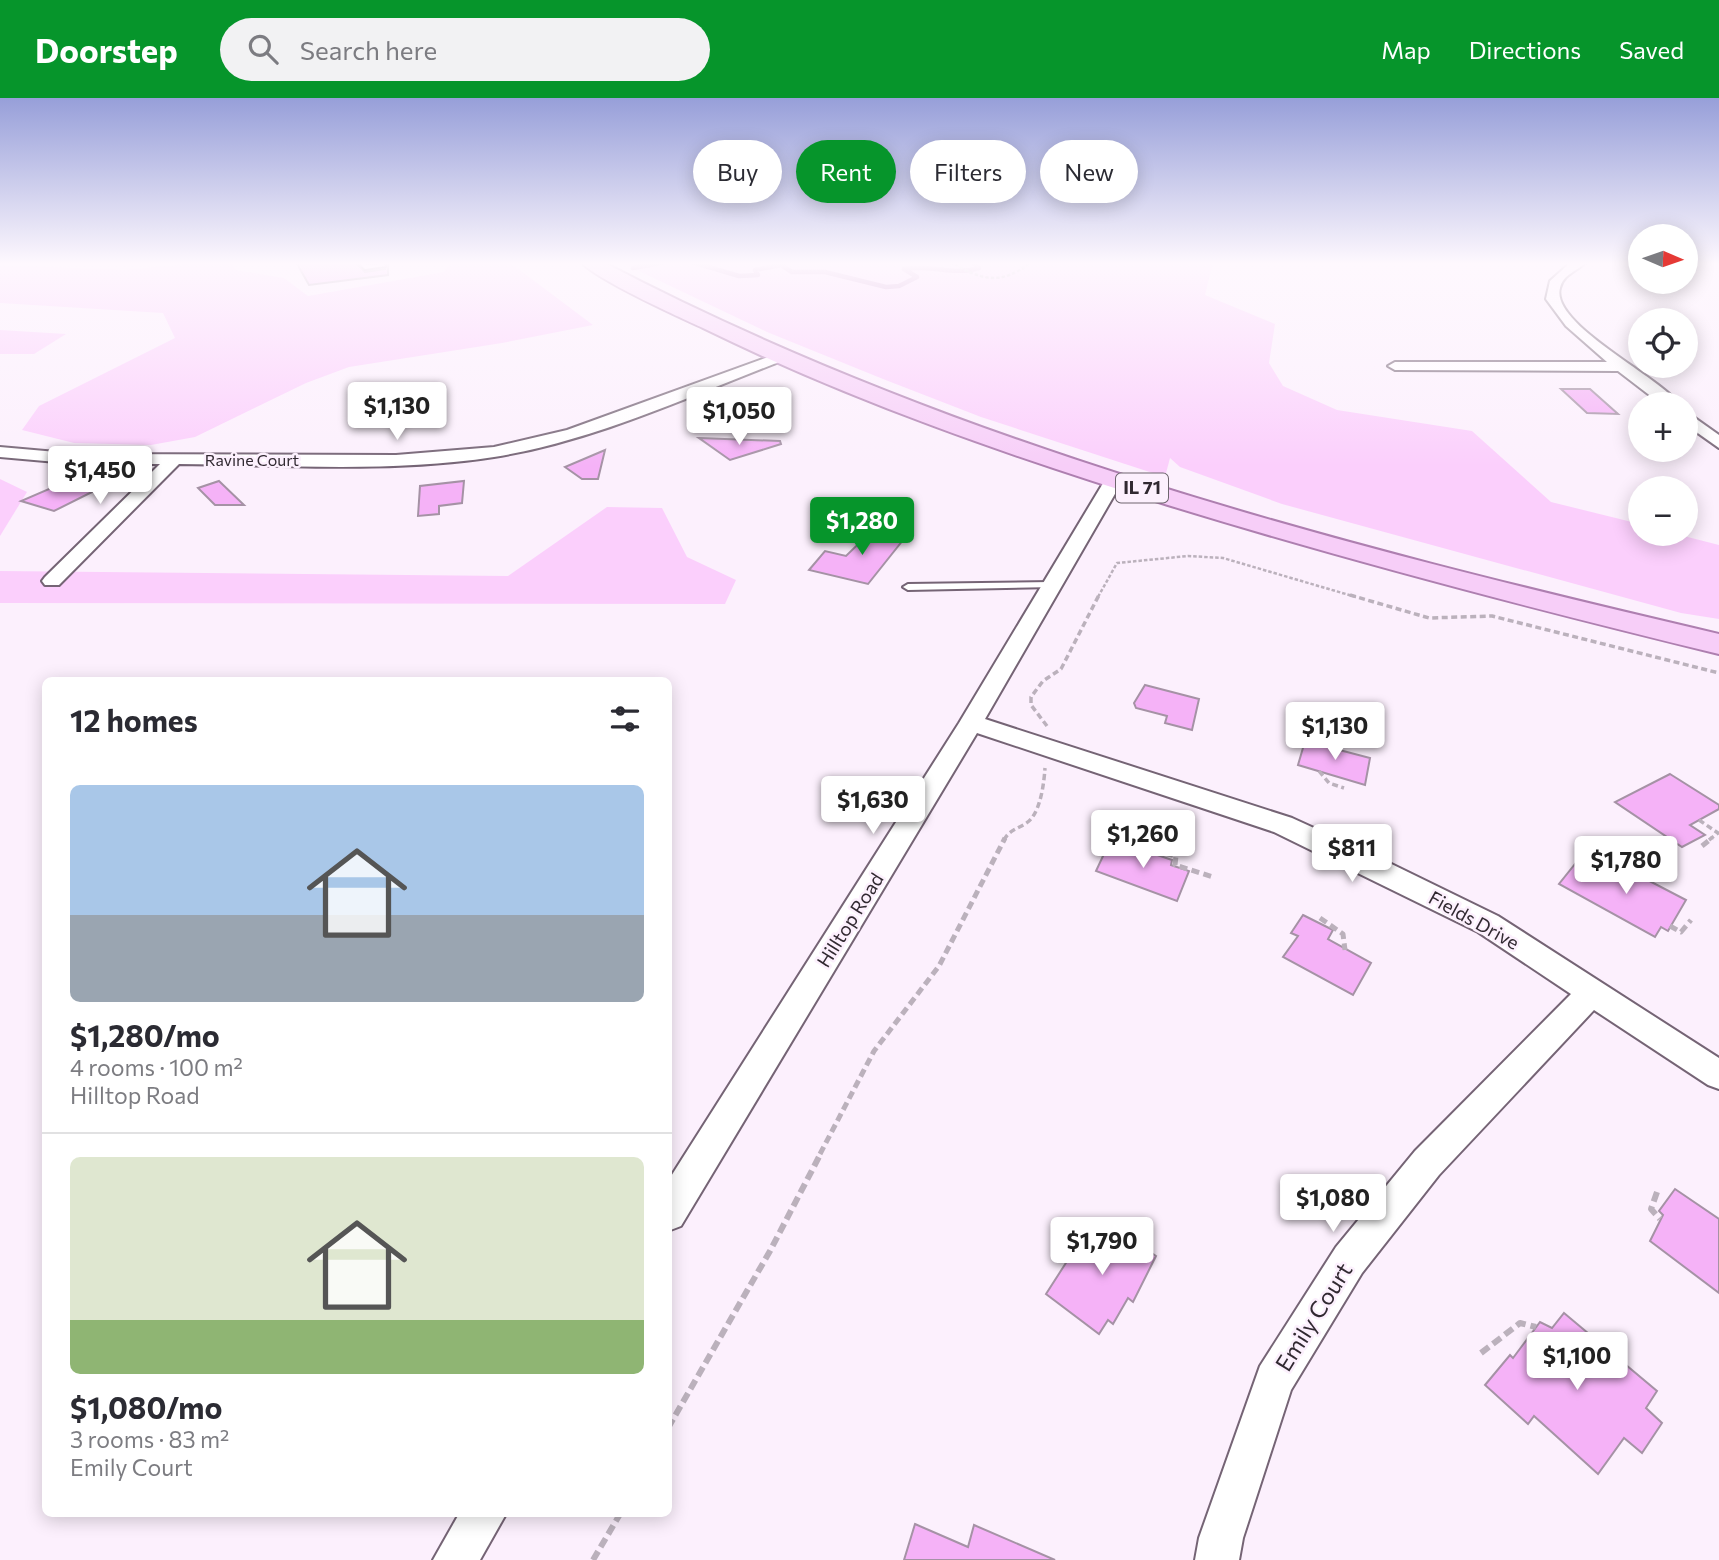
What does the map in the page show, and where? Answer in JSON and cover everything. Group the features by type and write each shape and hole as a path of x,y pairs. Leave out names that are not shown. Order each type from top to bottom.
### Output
{"main road":[{"name":"IL 71","path":"724,330 932,417 1114,480 1333,545 1538,601 1719,644"}],"street":[{"path":"1578,330 1656,392"},
{"name":"Ravine Court","path":"0,452 79,458 425,460 505,450 572,434 782,356"},
{"path":"1395,366 1624,367"},
{"path":"1698,426 1719,443"},
{"path":"52,581 175,459"},
{"name":"Hilltop Road","path":"672,1208 971,723 1114,480"},
{"name":"Fields Drive","path":"971,723 1283,825 1488,924 1719,1075"},
{"name":"Emily Court","path":"1217,1560 1221,1538 1274,1380 1349,1260 1427,1163 1593,991"},
{"path":"455,1560 482,1517"}],"lane":[{"path":"908,587 1052,585"}],"path":[{"path":"1319,771 1329,783 1344,788"},
{"path":"1699,820 1718,833 1702,846"},
{"path":"1141,847 1176,856 1175,865 1213,877"},
{"path":"1320,918 1344,933 1348,942 1345,950"},
{"path":"1670,926 1681,932 1691,920"},
{"path":"1657,1192 1651,1209 1660,1219"},
{"path":"672,1421 769,1251"},
{"path":"1481,1353 1520,1323 1536,1327"},
{"path":"593,1560 618,1517"}],"shaded area":[{"path":"0,330 66,334 34,354 0,354"},
{"path":"171,330 567,330 349,367 306,383 195,437 151,445 74,443 22,430 39,406 175,338"},
{"path":"763,330 1274,330 1269,363 1283,386 1337,410 1472,431 1551,502 1628,521 1628,546 1698,546 1698,540 1719,545 1719,619 1681,613 1282,504 1180,467 1170,458 1165,477 981,417"},
{"path":"0,479 27,492 0,536"},
{"path":"607,507 662,508 687,557 736,580 725,604 0,603 0,571 508,576"}],"building":[{"path":"1561,389 1590,389 1618,414 1587,413"},
{"path":"699,438 780,441 781,444 730,460"},
{"path":"605,450 598,479 582,479 565,467"},
{"path":"93,470 102,487 54,511 21,501"},
{"path":"219,481 244,505 215,505 198,488"},
{"path":"464,481 462,503 439,506 439,514 418,516 420,486"},
{"path":"877,526 907,535 868,584 809,570 825,551 846,556"},
{"path":"1145,685 1199,699 1192,730 1165,723 1167,716 1136,708 1134,703"},
{"path":"1305,741 1370,758 1365,785 1298,765"},
{"path":"1670,774 1719,805 1719,809 1690,825 1705,835 1682,847 1615,802"},
{"path":"1111,839 1172,860 1171,865 1189,871 1177,901 1096,871"},
{"path":"1579,859 1606,874 1615,863 1686,900 1668,931 1661,927 1655,937 1559,884"},
{"path":"1303,915 1333,930 1328,939 1371,963 1353,995 1283,957 1298,936 1291,933"},
{"path":"1675,1189 1719,1219 1719,1293 1650,1241 1663,1215 1659,1211"},
{"path":"1110,1224 1156,1256 1133,1302 1128,1298 1113,1324 1108,1320 1099,1334 1046,1294 1089,1227 1102,1237"},
{"path":"1564,1313 1657,1391 1646,1408 1662,1423 1642,1453 1624,1438 1598,1474 1534,1416 1528,1424 1485,1385 1510,1355 1513,1358 1540,1322 1552,1328"},
{"path":"915,1524 968,1547 974,1525 1055,1560 904,1560"}]}
